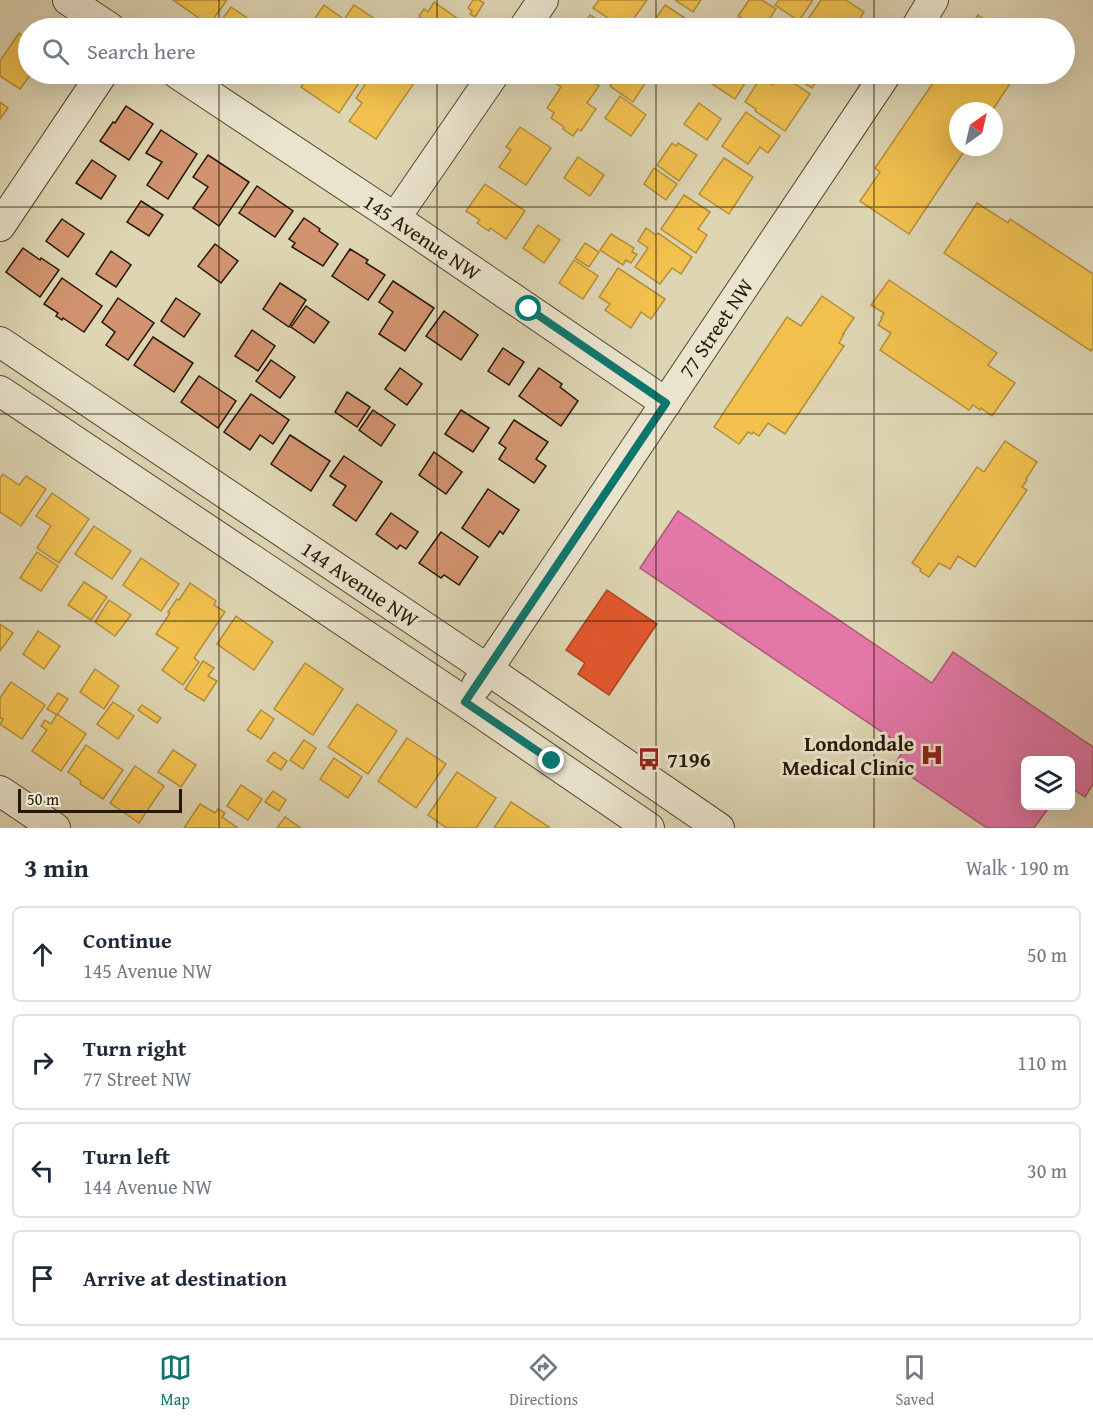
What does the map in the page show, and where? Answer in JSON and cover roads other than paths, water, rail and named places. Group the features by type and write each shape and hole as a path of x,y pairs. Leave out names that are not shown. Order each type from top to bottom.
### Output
{"street":[{"path":"68,0 95,18"},
{"path":"531,18 543,0"},
{"path":"922,18 933,0"},
{"path":"0,226 95,84"},
{"name":"145 Avenue NW","path":"193,84 395,218 666,403"},
{"path":"395,218 487,84"},
{"name":"77 Street NW","path":"465,702 879,84"},
{"name":"144 Avenue NW","path":"0,342 487,669 719,828"},
{"name":"144 Avenue NW","path":"0,391 649,828"},
{"path":"2,798 55,828"}],"place":[{"name":"Londondale Medical Clinic","path":"932,755"},
{"name":"7196","path":"649,759"}]}
